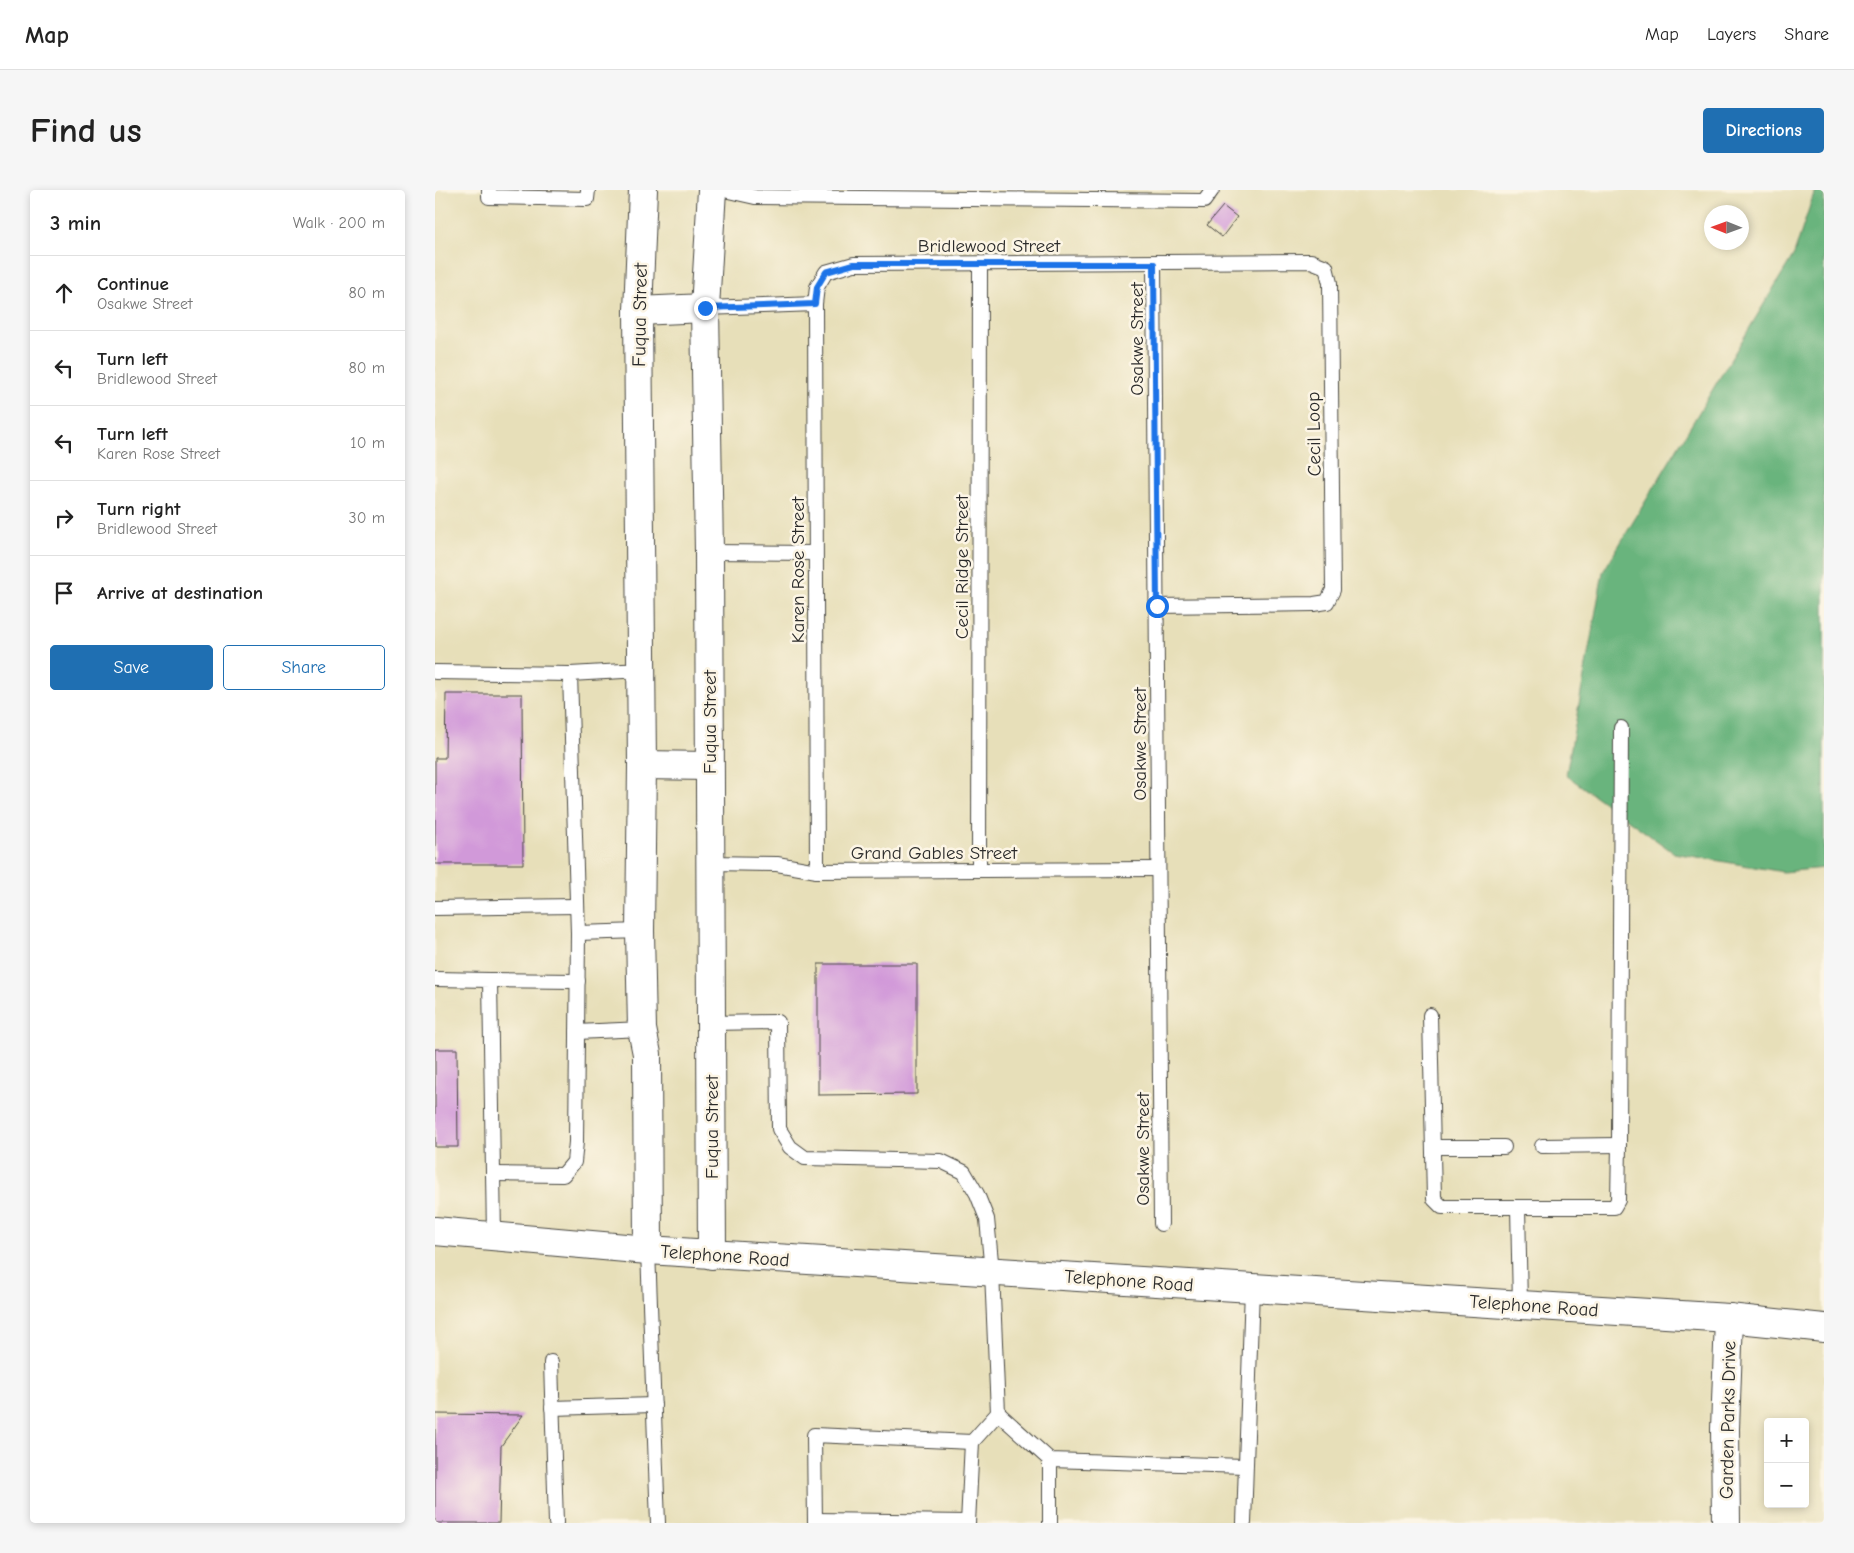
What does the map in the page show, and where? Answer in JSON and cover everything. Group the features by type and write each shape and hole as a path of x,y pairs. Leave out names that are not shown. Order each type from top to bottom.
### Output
{"main road":[{"name":"Fuqua Street","path":"643,190 638,311 642,765 640,931 642,1029 647,1054 648,1250"},
{"name":"Fuqua Street","path":"712,190 705,308 709,552 712,1254"},
{"path":"638,311 705,308"},
{"path":"642,765 709,766"},
{"name":"Telephone Road","path":"435,1231 648,1250 1520,1304 1729,1318 1824,1328"},
{"name":"Garden Parks Drive","path":"1726,1523 1725,1429 1729,1318"}],"lane":[{"path":"489,190 489,197 587,198 588,190"},
{"path":"724,190 755,198 1204,201 1212,190"},
{"name":"Cecil Loop","path":"1154,264 1311,261 1325,267 1330,282 1333,590 1327,602 1314,604 1157,606"},
{"name":"Bridlewood Street","path":"826,272 854,264 1154,264"},
{"name":"Cecil Ridge Street","path":"979,870 980,264"},
{"name":"Osakwe Street","path":"1154,264 1161,1224"},
{"name":"Karen Rose Street","path":"817,871 815,304 817,287 826,272"},
{"path":"705,308 815,304"},
{"path":"709,552 815,553"},
{"path":"435,672 570,674 641,670"},
{"path":"493,1174 563,1175 574,1162 578,933 570,674"},
{"path":"1430,1015 1433,1199 1442,1207 1614,1207 1618,1200 1619,1145 1621,728"},
{"name":"Grand Gables Street","path":"710,863 777,864 817,871 1158,869"},
{"path":"435,908 577,906"},
{"path":"578,933 640,931"},
{"path":"435,979 578,981"},
{"path":"490,980 494,1236"},
{"path":"711,1024 778,1022 779,1128 790,1147 805,1158 941,1161 964,1172 977,1194 987,1219 992,1272 998,1413 971,1442 968,1522 815,1522 814,1435 971,1442"},
{"path":"577,1032 642,1029"},
{"path":"1541,1146 1619,1145"},
{"path":"1433,1148 1503,1147"},
{"path":"1518,1207 1520,1304"},
{"path":"648,1250 658,1523"},
{"path":"1244,1523 1252,1288"},
{"path":"551,1362 556,1523"},
{"path":"552,1408 654,1405"},
{"path":"998,1413 1050,1460 1245,1466"},
{"path":"1049,1523 1050,1460"}],"green space":[{"path":"1815,190 1824,190 1824,868 1783,872 1674,853 1566,775 1603,572 1794,254"}],"building":[{"path":"1223,206 1237,217 1222,237 1207,225"},
{"path":"446,694 522,694 523,864 435,864 435,758 445,758"},
{"path":"818,964 917,964 917,1094 818,1095"},
{"path":"435,1049 457,1049 458,1147 435,1147"},
{"path":"435,1414 523,1415 501,1446 499,1523 435,1523"}],"route":[{"path":"705,308 815,304 817,287 826,272 837,267 854,264 1154,264 1157,606"}]}
